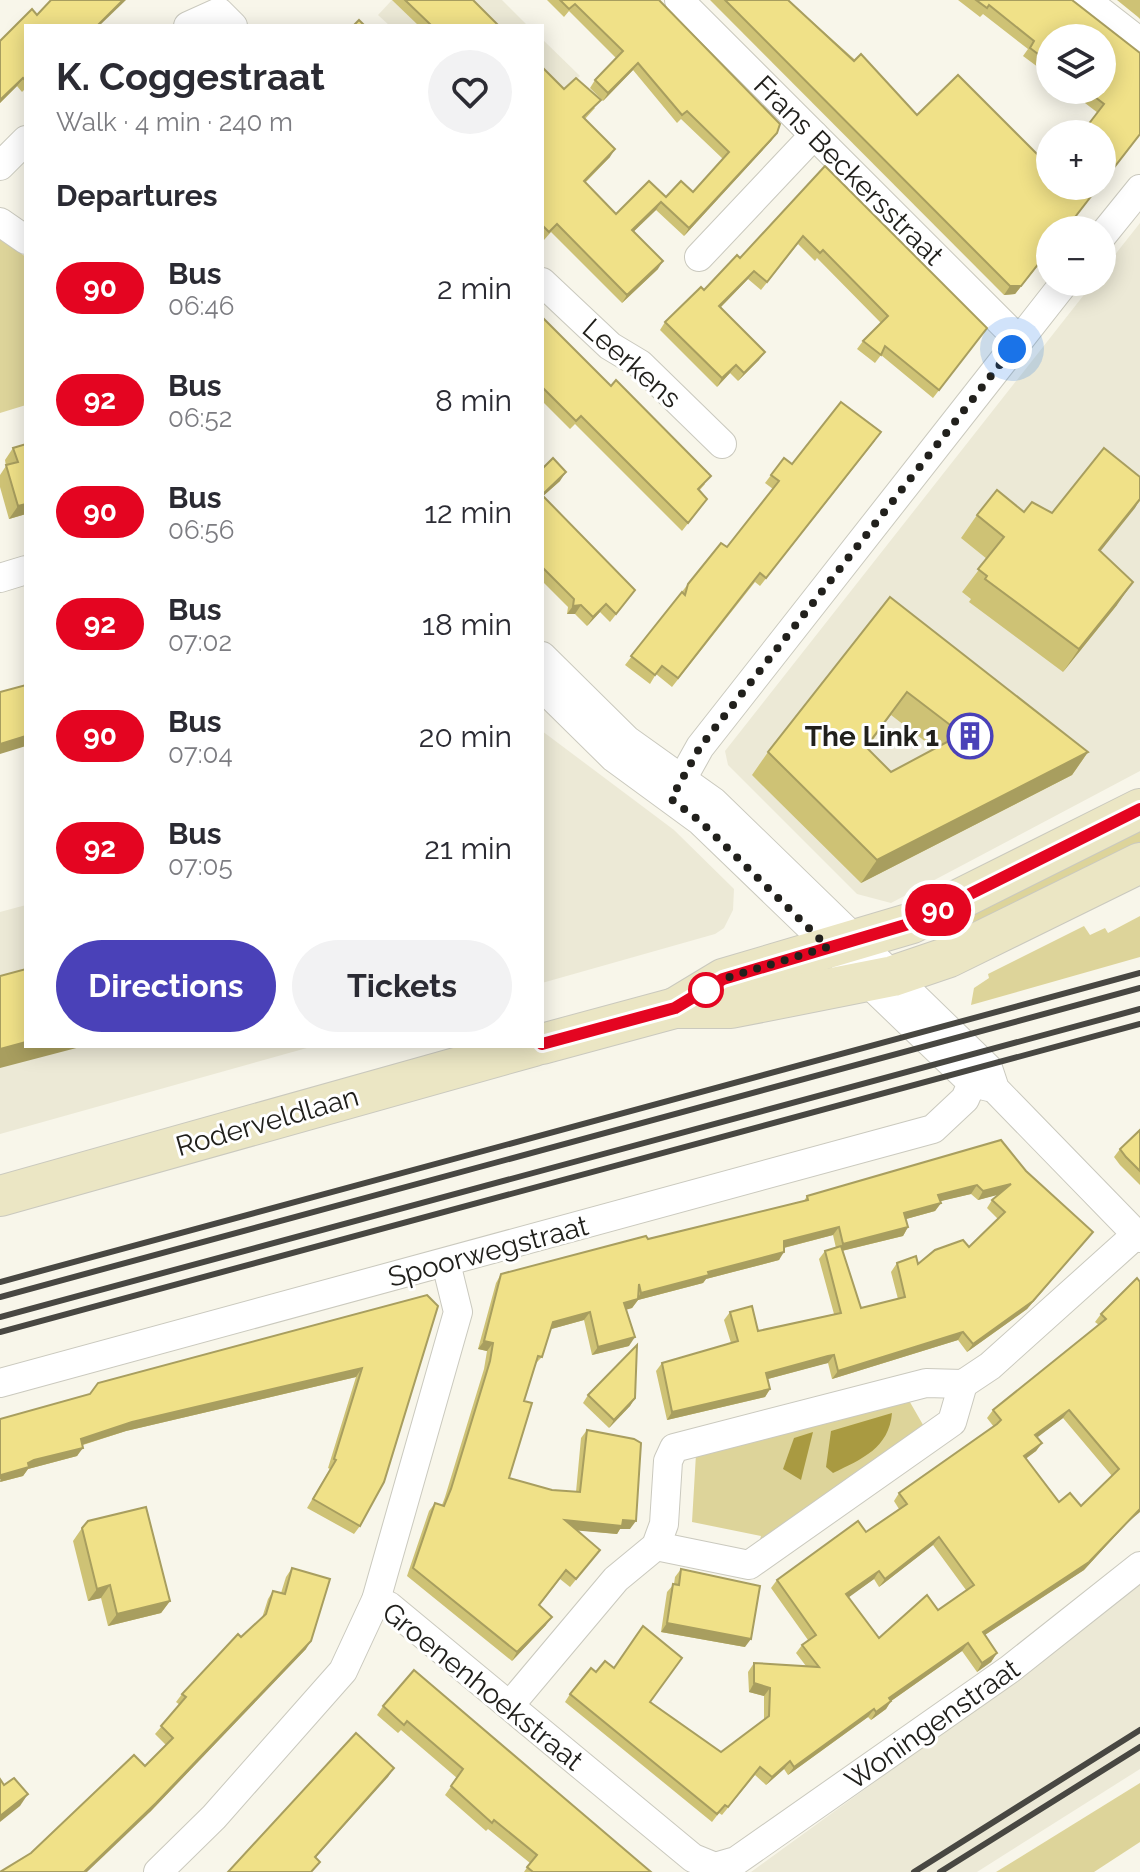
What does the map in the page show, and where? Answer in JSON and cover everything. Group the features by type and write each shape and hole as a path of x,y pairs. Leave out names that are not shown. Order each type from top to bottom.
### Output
{"street":[{"name":"Frans Beckersstraat","path":"679,0 1019,340"},
{"path":"1086,0 1140,42"},
{"path":"199,24 226,19"},
{"path":"699,257 814,135"},
{"path":"0,166 24,142"},
{"path":"1116,219 1140,189"},
{"path":"0,222 24,239"},
{"name":"Leerkens","path":"544,284 610,346 640,364 722,444"},
{"path":"677,789 700,747 1054,296"},
{"path":"0,578 24,571"},
{"path":"544,658 677,789"},
{"path":"510,1705 616,1579 656,1546 664,1524 668,1461 674,1448 926,1383 963,1384 990,1366 1138,1236 977,1090 889,988 842,944 714,802 677,789 614,758 544,689"},
{"path":"675,1008 723,979 912,923 1140,809"},
{"path":"544,1043 675,1008 731,1008 889,988 1140,863"},
{"name":"Roderveldlaan","path":"0,1196 527,1048"},
{"name":"Spoorwegstraat","path":"0,1383 933,1129 977,1090"},
{"name":"Groenenhoekstraat","path":"446,1263 458,1312 376,1600 389,1606 693,1858 715,1867"},
{"path":"656,1546 749,1565 952,1422 963,1384"},
{"name":"Woningenstraat","path":"715,1867 736,1861 1010,1669 1140,1566"},
{"path":"158,1872 214,1817 343,1671 376,1600"}],"shaded area":[{"path":"392,0 502,0 526,24 388,24 378,15"},
{"path":"544,41 580,76 544,113"},
{"path":"1140,223 1140,771 891,903 857,894 728,765 725,751 1083,296 1116,296 1116,253"},
{"path":"0,239 24,256 24,406 0,413"},
{"path":"544,732 674,830 734,889 733,910 724,928 715,934 544,982"},
{"path":"1140,826 1140,850 960,940 943,925"},
{"path":"24,906 24,1048 307,1048 0,1134 0,912"},
{"path":"1140,916 1140,957 971,1005 974,988 989,978 988,974 1084,926 1090,935 1105,928 1108,933"},
{"path":"907,1397 926,1430 756,1554 761,1536 692,1522 696,1454"},
{"path":"892,1413 886,1435 872,1451 833,1473 826,1467 831,1431"},
{"path":"813,1432 801,1480 783,1469 794,1438"},
{"path":"1140,1577 1140,1769 977,1872 751,1872 975,1709"},
{"path":"1140,1783 1140,1842 1094,1872 996,1872"}],"building":[{"path":"51,0 123,0 99,24 24,24 24,79 0,100 0,41 32,9 37,15"},
{"path":"405,0 473,0 497,24 430,24"},
{"path":"560,0 659,0 780,124 777,133 689,228 661,202 632,230 663,261 627,295 557,224 549,232 544,227 544,69 564,89 576,78 601,100 583,117 615,149 584,181 616,214 649,181 666,197 681,181 693,192 729,152 687,111 682,115 638,63 608,93 595,80 623,51 575,4 569,9"},
{"path":"725,0 788,0 854,61 861,54 917,115 958,75 1036,153 1036,200 1088,200 1076,216 1036,216 1036,267 1021,286 1010,286"},
{"path":"976,0 1072,0 1103,24 1036,24 1036,52 1030,48 1034,41 989,5 987,8"},
{"path":"1116,34 1140,53 1140,134 1116,165 1116,120 1092,120 1104,104 1116,104"},
{"path":"825,166 987,328 939,390 885,346 881,355 863,341 888,316 823,250 820,253 803,236 767,282 754,271 719,306 765,352 744,373 736,365 722,378 665,322 701,287 704,290 737,255 740,258"},
{"path":"544,319 611,386 616,380 711,476 698,489 707,499 688,523 581,416 576,421 544,389"},
{"path":"841,402 881,432 766,578 760,573 678,678 662,666 655,675 631,656 682,592 685,595 688,584 721,543 727,547 779,481 771,475 784,458 792,464"},
{"path":"24,445 24,504 18,506 6,465 18,462 13,448"},
{"path":"1104,448 1140,477 1140,499 1099,550 1133,582 1079,649 985,579 987,576 978,569 1004,537 977,515 997,490 1024,512 1032,502 1052,513"},
{"path":"553,458 566,472 544,493 544,467"},
{"path":"544,497 635,590 616,614 606,604 593,617 581,605 573,606 574,599 544,569"},
{"name":"The Link 1","path":"890,597 1088,752 877,860 768,752","holes":["907,692 962,734 891,772 866,747"]},
{"path":"24,686 24,737 0,744 0,692"},
{"path":"24,970 24,1043 0,1049 0,976"},
{"path":"1140,1130 1140,1171 1120,1149"},
{"path":"1001,1140 1026,1171 1093,1232 1033,1301 973,1344 963,1332 838,1371 834,1355 828,1356 766,1373 770,1389 672,1412 662,1363 738,1341 730,1312 752,1306 758,1331 841,1313 825,1251 841,1246 861,1308 905,1297 897,1263 916,1256 918,1264 935,1250 963,1240 969,1247 1005,1212 992,1200 1011,1184 983,1191 977,1185 938,1195 941,1203 904,1213 908,1227 843,1244 839,1227 784,1241 784,1252 708,1272 709,1275 641,1293 639,1284 638,1299 624,1303 635,1337 598,1347 590,1312 553,1322 524,1401 532,1403 509,1478 552,1490 580,1492 587,1430 634,1439 641,1443 636,1521 623,1520 622,1526 565,1520 600,1550 576,1579 566,1570 539,1605 552,1617 517,1652 413,1568 435,1503 444,1506 451,1489 490,1361 493,1343 484,1341 501,1274 646,1236 648,1239 808,1200 807,1196"},
{"path":"1137,1278 1140,1282 1140,1509 1089,1562 983,1632 997,1653 982,1663 968,1643 889,1698 891,1701 876,1712 874,1709 794,1767 790,1761 772,1777 760,1767 728,1807 725,1805 717,1814 570,1694 591,1668 596,1672 605,1661 614,1668 643,1626 682,1658 650,1702 721,1752 769,1716 770,1688 754,1683 754,1663 819,1667 802,1645 816,1635 777,1580 858,1521 866,1532 907,1504 899,1493 997,1424 1001,1420 993,1410 1106,1319 1101,1314","holes":["1069,1410 1119,1469 1081,1506 1070,1493 1059,1502 1024,1456 1042,1443 1035,1435","939,1537 974,1585 938,1610 927,1595 879,1638 846,1594 879,1571 885,1579"]},
{"path":"427,1295 438,1306 384,1482 360,1526 313,1499 336,1460 362,1368 132,1422 81,1439 83,1448 34,1460 28,1463 29,1467 1,1475 0,1478 0,1419 90,1394 98,1383"},
{"path":"637,1345 635,1398 614,1420 588,1395"},
{"path":"146,1507 170,1601 117,1614 110,1585 97,1589 82,1528 88,1521"},
{"path":"292,1568 330,1579 311,1641 156,1803 84,1872 0,1872 31,1853 134,1755 145,1766 173,1738 161,1726 186,1697 182,1694 238,1634 241,1637 266,1614 273,1591 285,1594"},
{"path":"681,1569 760,1586 751,1639 667,1623 673,1584 679,1585"},
{"path":"414,1670 651,1872 533,1872 527,1867 537,1855 494,1820 492,1823 451,1786 463,1769 407,1721 404,1725 383,1706"},
{"path":"356,1733 394,1768 315,1857 320,1862 311,1872 228,1872"},
{"path":"14,1778 28,1794 0,1816 0,1779 4,1785"}],"railway":[{"path":"0,1282 1140,973"},
{"path":"0,1297 1140,988"},
{"path":"0,1317 1140,1009"},
{"path":"0,1332 1140,1024"},
{"path":"914,1872 1140,1730"},
{"path":"940,1872 1140,1747"}],"bus line":[{"name":"90","path":"544,1043 675,1008 723,979 912,923 1140,809"}],"place":[{"name":"The Link 1","path":"970,736"}],"route":[{"path":"706,990 699,994 723,979 828,947 700,821 671,799 700,747 1012,349"}]}
